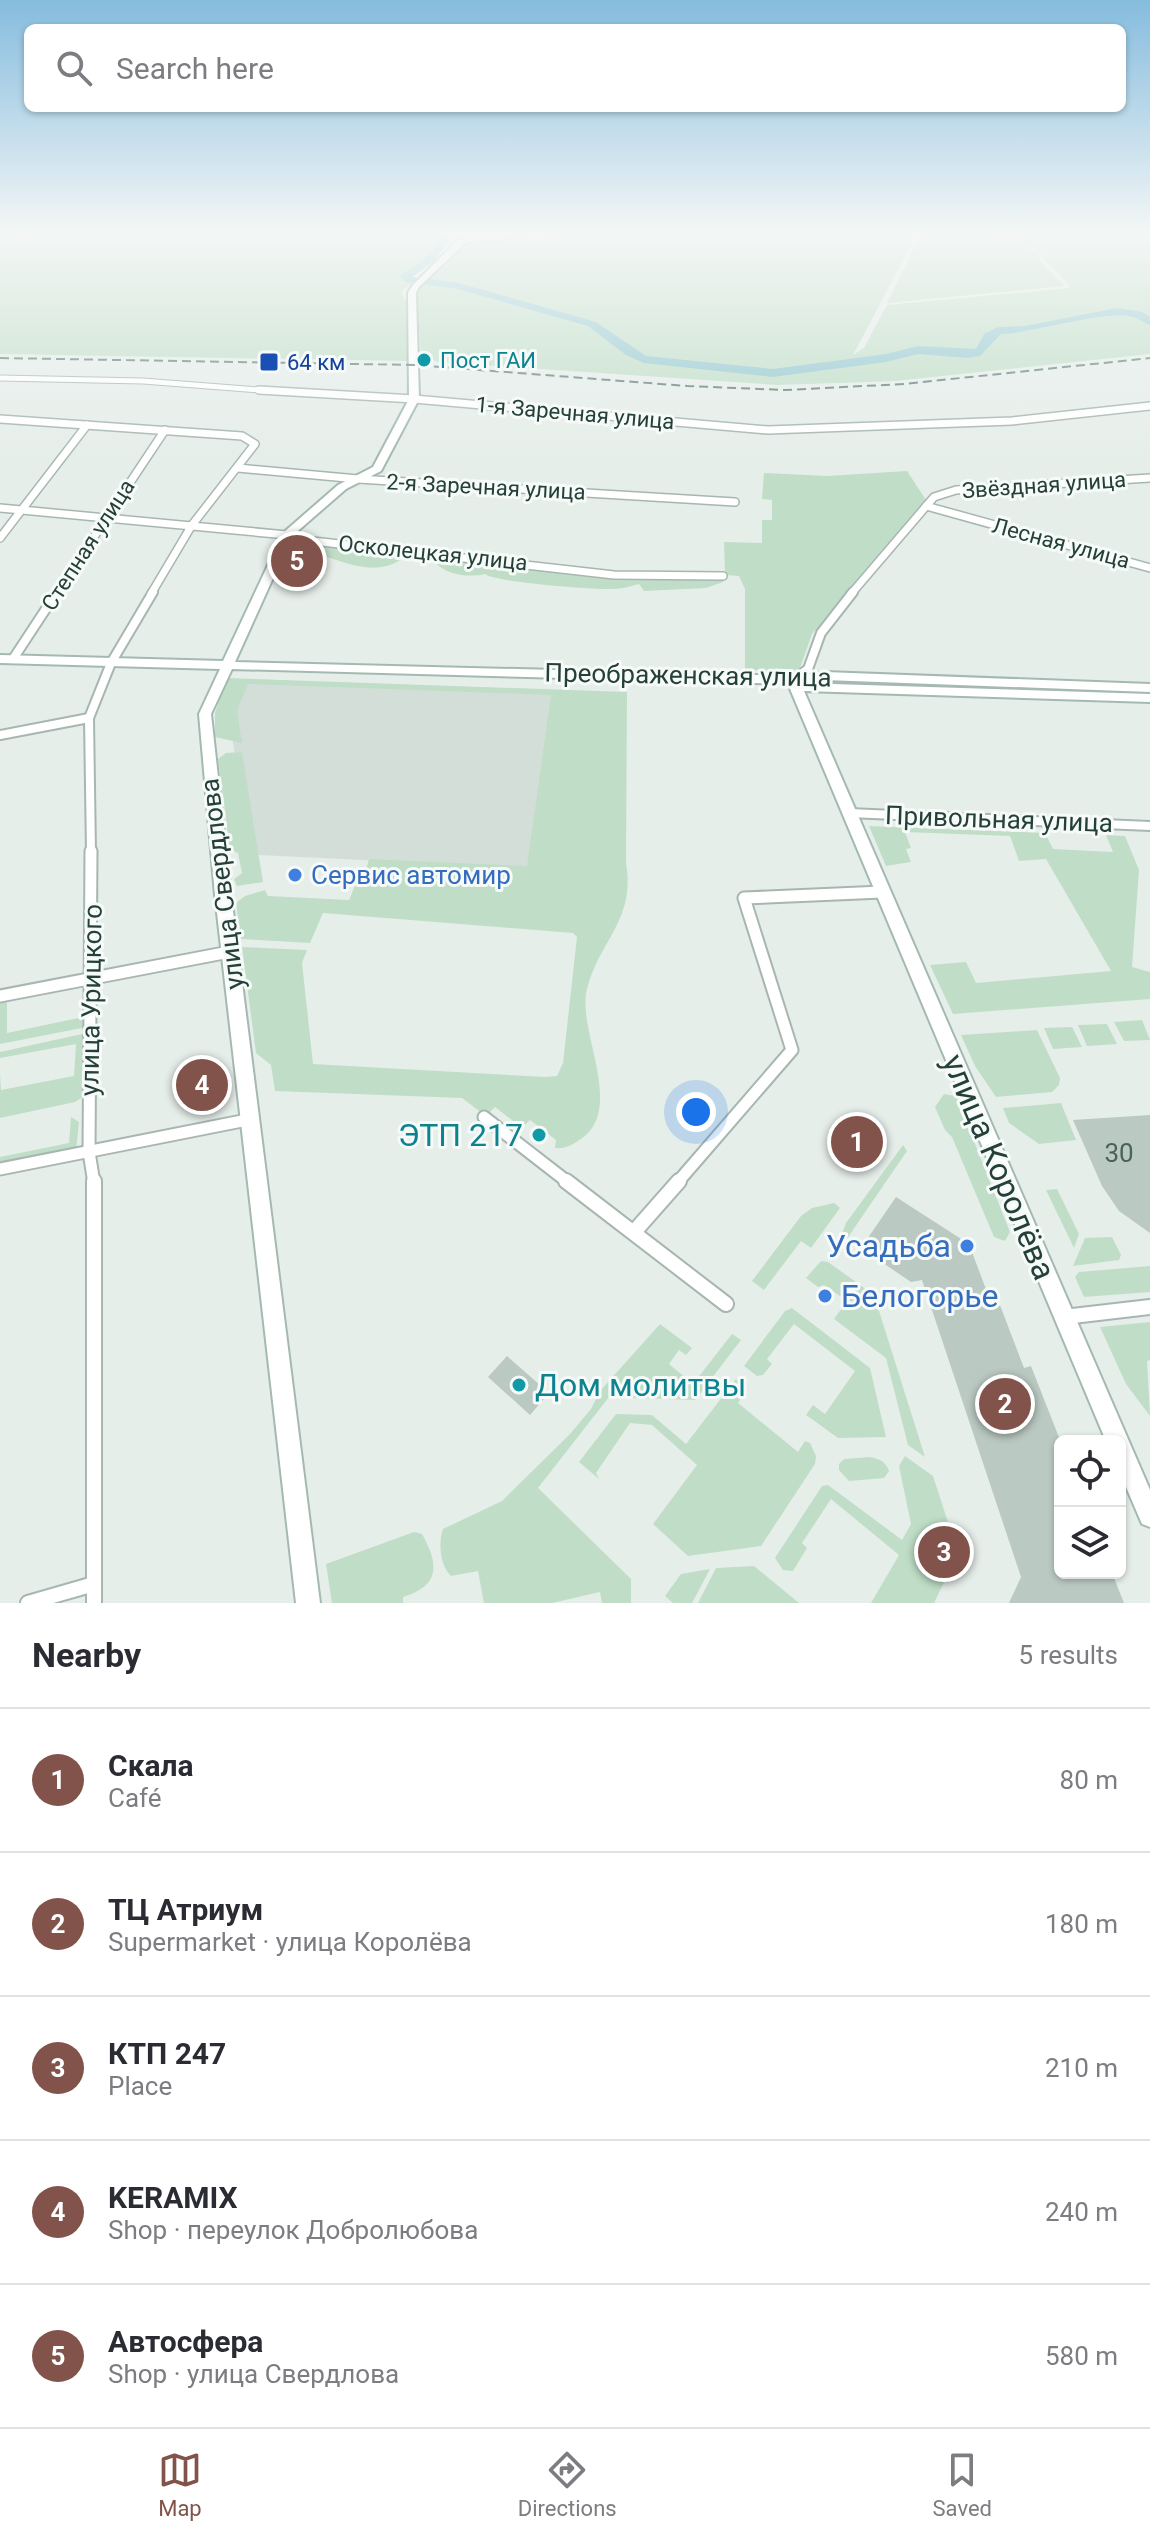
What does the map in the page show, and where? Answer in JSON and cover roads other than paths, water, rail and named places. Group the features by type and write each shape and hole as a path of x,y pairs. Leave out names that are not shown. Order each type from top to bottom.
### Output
{"main road":[{"name":"улица Свердлова","path":"308,1603 252,1119 229,952 206,748 205,714 287,535 342,487 377,469 414,399 412,307"},
{"name":"Преображенская улица","path":"6,659 1150,698"},
{"name":"Преображенская улица","path":"794,684 825,676 1150,688"},
{"name":"улица Королёва","path":"794,684 1114,1435"},
{"path":"1126,1461 1150,1516"}],"street":[{"name":"1-я Заречная улица","path":"0,378 143,381 414,399 768,430 1012,421 1150,406"},
{"path":"1,421 165,430"},
{"path":"0,538 87,425"},
{"name":"улица Урицкого","path":"94,1603 94,1175 89,1152 92,978 89,718 111,663 192,525 255,444 242,436 165,430"},
{"name":"Степная улица","path":"6,659 165,430"},
{"name":"2-я Заречная улица","path":"238,468 358,479 735,502"},
{"name":"Звёздная улица","path":"794,684 808,669 821,633 876,562 934,497 956,490 1150,478"},
{"name":"Лесная улица","path":"926,506 1150,568"},
{"name":"Осколецкая улица","path":"0,508 287,535 295,539 614,575 723,576"},
{"path":"0,735 89,718"},
{"name":"Привольная улица","path":"849,813 1150,826"},
{"path":"634,1232 792,1050 744,898 882,892"},
{"path":"0,996 229,952"},
{"path":"484,1117 726,1304"},
{"path":"0,1169 252,1119"},
{"path":"1064,1317 1150,1307"},
{"path":"28,1603 94,1584"}],"waterway":[{"path":"532,307 592,324 644,359 773,373 886,358 918,350 967,354 980,352 988,337 998,331 1025,330 1117,311 1138,314 1150,322"}],"railway":[{"path":"0,358 415,365 687,386 785,390 904,384 1150,358"}],"place":[{"name":"Пост ГАИ","path":"424,360"},
{"name":"64 км","path":"269,362"},
{"name":"Автосфера","path":"297,561"},
{"name":"Сервис автомир","path":"295,875"},
{"name":"KERAMIX","path":"202,1085"},
{"name":"ЭТП 217","path":"539,1135"},
{"name":"Скала","path":"857,1142"},
{"name":"Усадьба","path":"967,1246"},
{"name":"Белогорье","path":"825,1296"},
{"name":"Дом молитвы","path":"519,1385"},
{"name":"ТЦ Атриум","path":"1005,1404"},
{"name":"КТП 247","path":"944,1552"}]}
